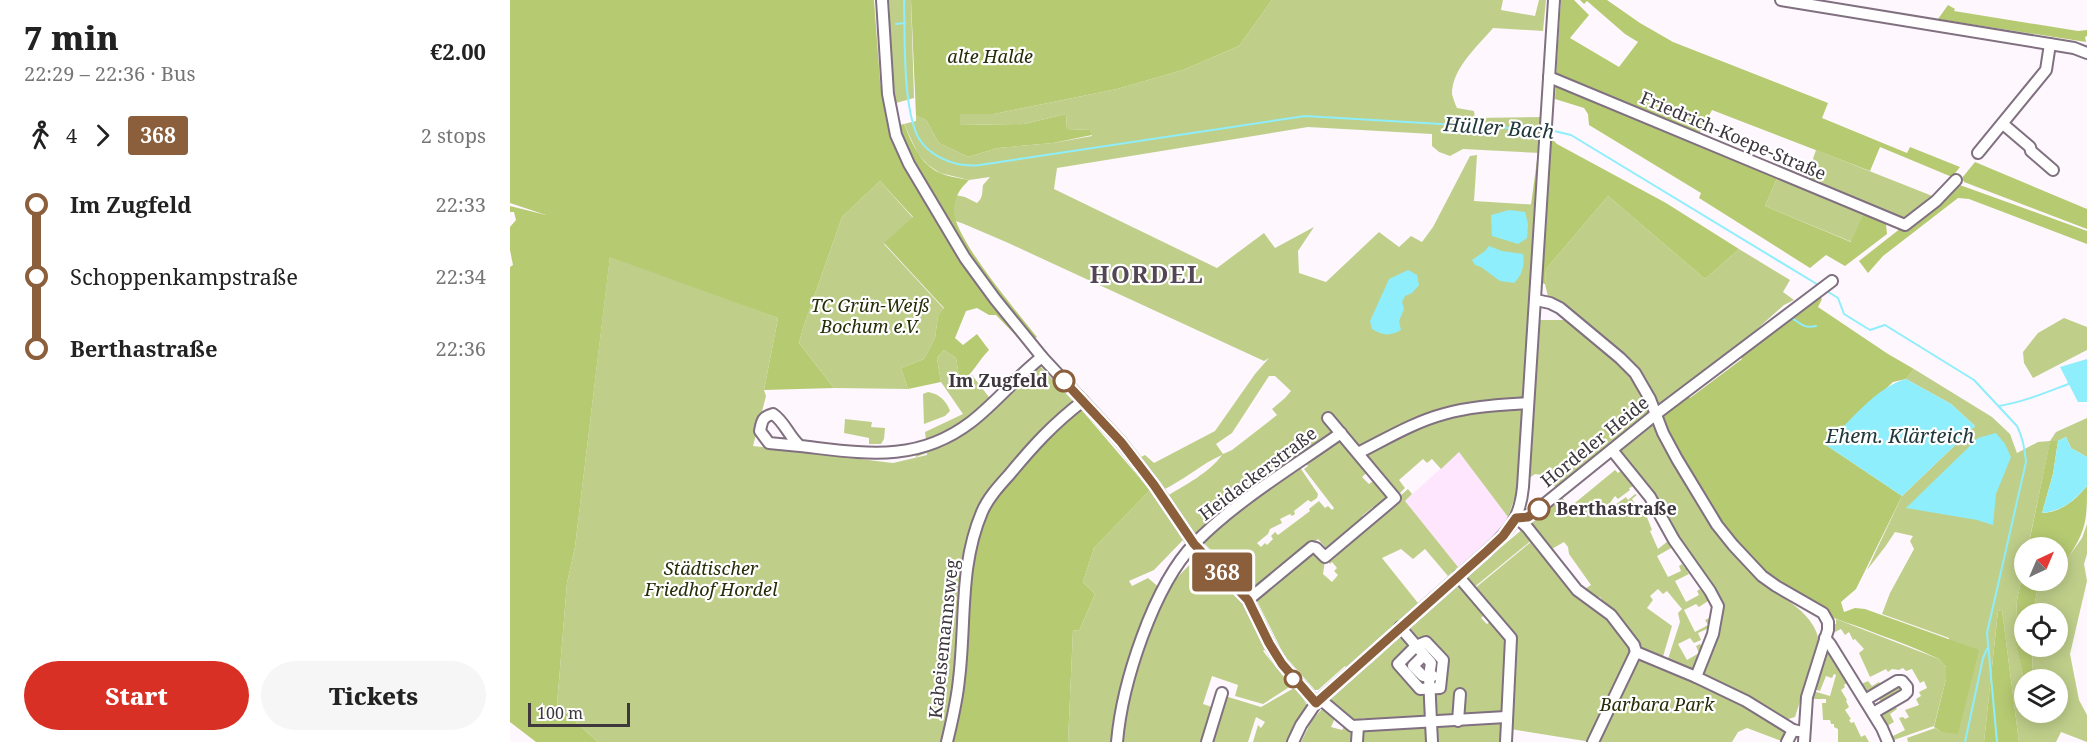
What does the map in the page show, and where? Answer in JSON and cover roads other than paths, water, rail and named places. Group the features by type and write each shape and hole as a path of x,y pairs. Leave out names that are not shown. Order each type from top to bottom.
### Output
{"street":[{"path":"882,0 890,103 896,135 904,154 965,258 1042,357 1121,442 1154,485 1194,544 1248,600 1282,664 1318,701 1352,726 1506,717"},
{"path":"1554,0 1523,487 1516,518 1527,527 1577,590 1611,615 1634,645 1635,652 1593,742"},
{"path":"1781,0 1811,2 2074,48 2087,53"},
{"path":"1978,153 2046,70 2050,44"},
{"name":"Friedrich-Koepe-Straße","path":"1549,77 1905,225 1936,201 1956,180"},
{"path":"2002,124 2053,170"},
{"name":"Hordeler Heide","path":"1293,742 1301,725 1318,701 1503,536 1516,518 1531,515 1656,414 1832,281"},
{"path":"1536,300 1560,308 1635,373 1667,440 1717,525 1762,576 1823,613 1828,622 1825,638 1808,690 1800,734 1787,742"},
{"path":"800,446 872,454 893,453 922,447 945,438 972,421 1042,357"},
{"name":"Kabeisemannsweg","path":"947,742 960,677 964,586 976,530 983,510 1041,436 1083,401"},
{"path":"1358,453 1406,428 1444,414 1479,407 1528,403"},
{"path":"1248,600 1312,548 1316,548 1325,557 1395,498 1328,418"},
{"name":"Heidackerstraße","path":"1117,742 1119,722 1134,660 1174,570 1194,544 1252,496 1341,433"},
{"path":"1612,450 1650,497 1674,540 1718,606 1713,634 1696,676"},
{"path":"1458,576 1511,638 1506,742"},
{"path":"1400,627 1416,646"},
{"path":"1825,638 1873,713 1888,742"},
{"path":"1398,664 1416,646 1426,642 1431,663 1419,674"},
{"path":"1635,652 1696,676 1746,701 1800,734"},
{"path":"1419,674 1429,656"},
{"path":"1429,656 1443,660 1440,688 1429,688"},
{"path":"1398,664 1419,674 1441,676"},
{"path":"1398,664 1419,674 1429,688 1432,742"},
{"path":"1865,700 1897,681 1905,683 1907,687 1904,695 1873,713"},
{"path":"1207,742 1222,693"},
{"path":"1458,721 1460,694"},
{"path":"1358,726 1358,742"}],"water":[{"path":"1509,210 1525,212 1528,224 1527,238 1518,244 1492,236 1491,215"},
{"path":"1489,246 1502,251 1523,254 1522,270 1514,283 1500,281 1475,265 1472,260"},
{"path":"1408,270 1417,275 1419,285 1412,293 1405,296 1402,302 1404,309 1399,321 1401,330 1383,334 1372,329 1370,321 1389,279"},
{"path":"2087,359 2087,402 2078,402 2060,367"},
{"name":"Ehem. Klärteich","path":"1906,379 1951,404 1975,426 1902,496 1826,445 1873,398 1895,383"},
{"name":"Ehem. Klärteich","path":"1996,433 2005,444 2011,457 1996,494 1993,525 1977,520 1906,508 1978,438"},
{"path":"2066,437 2071,448 2087,457 2087,486 2067,504 2056,510 2042,513 2053,474 2058,441"}],"waterway":[{"name":"Hüller Bach","path":"904,0 908,101 915,130 926,147 951,162 980,165 1305,116 1542,130"},
{"path":"896,24 905,23"},
{"name":"Hüller Bach","path":"1550,130 1571,135 1820,286"},
{"name":"Hüller Bach","path":"1827,291 1838,298 1844,314 1870,330 1885,325 1974,380 2017,426 2021,435 2026,462 1987,633 1997,742"},
{"path":"1790,317 1805,326 1816,326"},
{"path":"1999,406 2071,383"},
{"path":"1965,742 1983,658 1987,649"}],"place":[{"name":"Im Zugfeld","path":"1064,381"},
{"name":"Berthastraße","path":"1539,509"}],"district":[{"name":"HORDEL","path":"1147,275"}],"park label":[{"name":"alte Halde","path":"990,57"},
{"name":"TC Grün-Weiß Bochum e.V.","path":"870,316"},
{"name":"Städtischer Friedhof Hordel","path":"711,579"},
{"name":"Barbara Park","path":"1657,705"}]}
